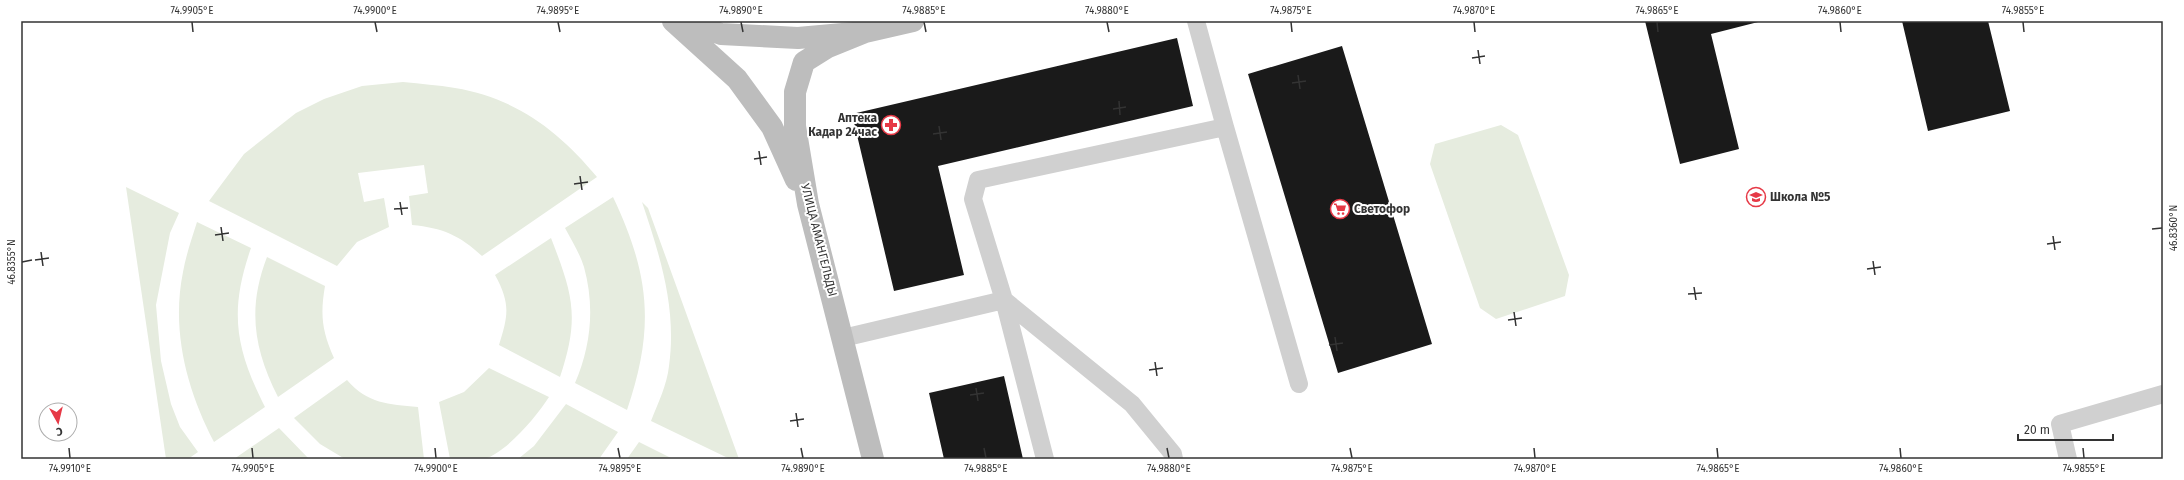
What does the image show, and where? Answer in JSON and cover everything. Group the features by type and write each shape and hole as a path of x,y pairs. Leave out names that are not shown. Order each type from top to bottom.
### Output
{"main road":[{"path":"673,21 737,79 768,121 808,204"},
{"path":"685,21 721,34 764,38 798,38 865,32 912,21"},
{"name":"УЛИЦА АМАНГЕЛЬДЫ","path":"865,32 828,47 804,62 795,92 796,126 808,204 873,459"}],"lane":[{"path":"1196,21 1299,384"},
{"path":"1045,459 1004,300 973,199 978,180 1225,127"},
{"path":"843,338 1004,300"},
{"path":"1004,300 1132,404 1173,454 1174,459"},
{"path":"2068,459 2060,424 2163,394"}],"shaded area":[{"path":"403,82 449,87 477,93 517,108 551,131 582,160 597,177 482,256 466,243 450,234 433,228 412,225 409,196 428,193 424,165 358,173 364,202 384,198 389,227 357,242 337,266 209,201 244,154 296,113 324,99 362,86"},
{"path":"1501,125 1518,135 1569,275 1565,296 1496,319 1480,308 1430,164 1435,144"},
{"path":"126,187 179,213 170,233 156,305 161,361 171,404 180,427 198,452 188,459 166,459"},
{"path":"613,197 635,252 641,277 644,302 645,327 642,353 636,381 627,410 575,383 585,355 588,341 590,312 584,267 565,228"},
{"path":"642,202 648,208 739,459 730,459 651,421 662,394 668,373 671,345 671,324 669,303 661,262"},
{"path":"197,222 251,248 244,270 240,291 238,329 247,366 265,407 214,442 204,422 189,381 180,338 180,294 183,272"},
{"path":"551,238 569,291 571,306 572,322 570,338 560,377 499,345 506,318 506,302 495,275"},
{"path":"267,257 325,286 322,314 323,323 334,358 278,397 263,362 256,328 255,311 257,294"},
{"path":"489,368 549,397 537,414 520,433 511,442 493,455 484,459 476,460 450,459 439,402 464,392"},
{"path":"347,380 363,394 371,398 397,405 418,407 424,459 345,459 320,444 294,418"},
{"path":"566,404 618,432 599,459 518,459 534,446"},
{"path":"279,428 309,459 234,459"},
{"path":"639,442 673,459 627,459"}],"building":[{"path":"1645,21 1762,21 1711,34 1739,149 1680,164"},
{"path":"1902,21 1988,21 2010,111 1928,131"},
{"path":"1177,38 1193,106 938,166 964,275 894,291 852,114"},
{"name":"Светофор","path":"1342,46 1432,344 1338,373 1248,74"},
{"path":"1004,376 1023,459 944,459 929,393"}],"place":[{"name":"Аптека Кадар 24час","path":"891,125"},
{"name":"Школа №5","path":"1756,197"},
{"name":"Светофор","path":"1340,209"}]}
